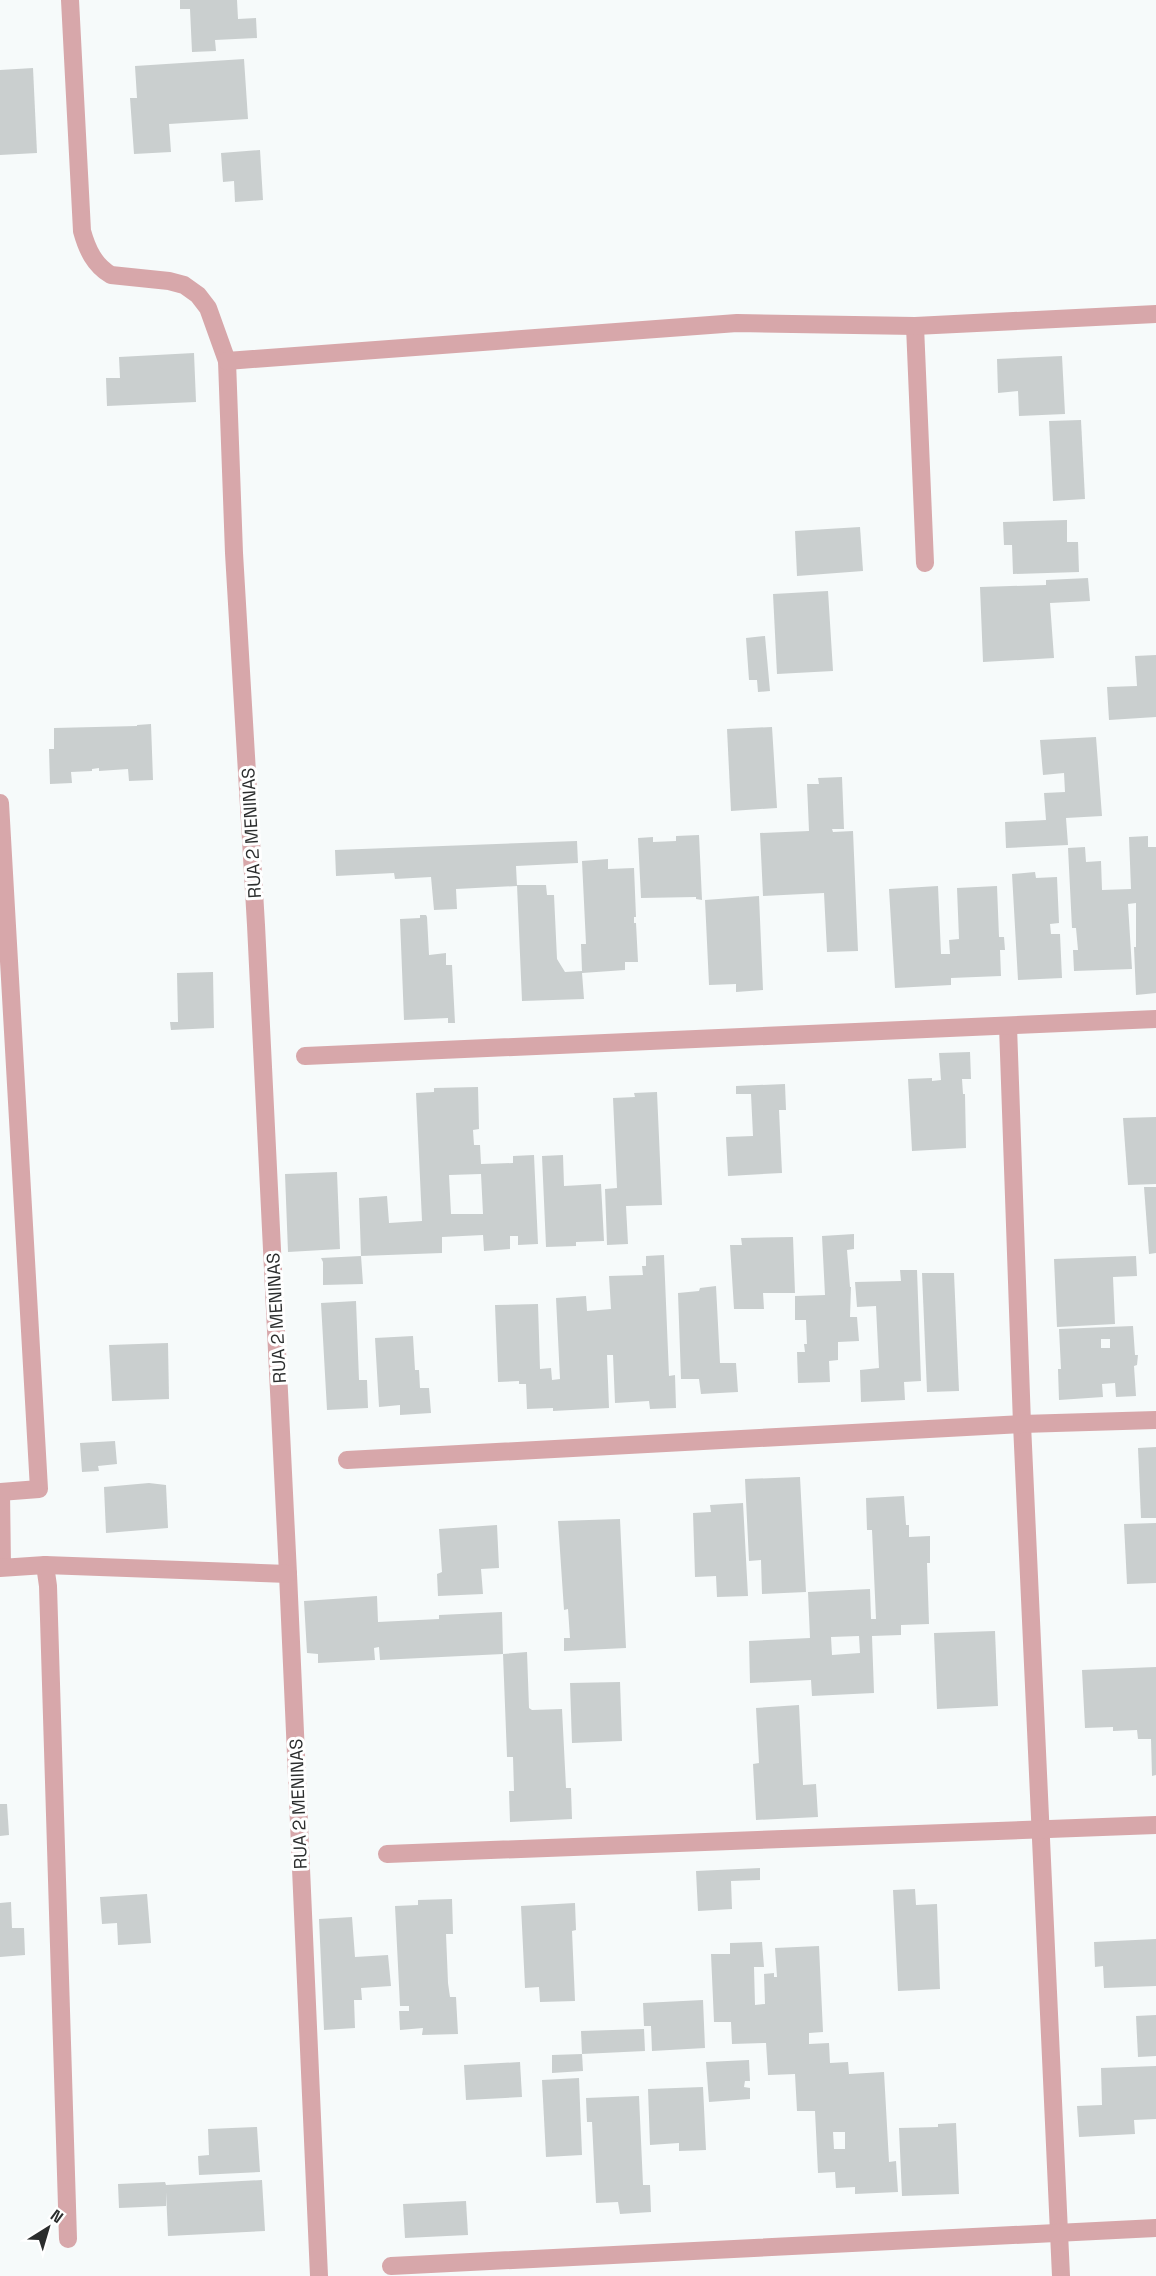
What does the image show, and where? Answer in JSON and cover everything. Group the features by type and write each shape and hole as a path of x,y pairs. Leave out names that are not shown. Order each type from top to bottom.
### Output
{"street":[{"name":"RUA 2 MENINAS","path":"70,0 82,231 86,246 93,259 111,275 169,281 184,285 198,295 208,308 227,361 234,553 256,925 288,1574 319,2276"},
{"path":"227,361 737,323 915,326 1156,314"},
{"path":"915,326 926,563"},
{"path":"0,803 39,1489 0,1492 1,1567 45,1565 288,1574"},
{"path":"305,1056 1156,1019"},
{"path":"1008,1026 1022,1424 1060,2276"},
{"path":"347,1460 1022,1424 1156,1420"},
{"path":"45,1565 48,1598 68,2239"},
{"path":"387,1854 1156,1825"},
{"path":"391,2266 1156,2228"}],"building":[{"path":"180,0 237,0 238,19 256,18 257,38 215,40 216,51 192,52 190,9 180,9"},
{"path":"244,59 248,119 169,124 171,152 134,154 130,98 137,98 135,66"},
{"path":"33,68 37,153 0,155 0,70"},
{"path":"260,150 263,200 235,202 234,181 223,182 221,153"},
{"path":"194,353 196,402 107,406 106,378 120,378 119,357"},
{"path":"1062,356 1065,414 1019,416 1018,391 998,393 997,359"},
{"path":"1081,420 1085,499 1053,501 1049,421"},
{"path":"1067,520 1067,542 1078,542 1079,572 1013,574 1012,545 1004,545 1003,522"},
{"path":"860,527 863,571 797,576 795,531"},
{"path":"1088,578 1090,601 1050,603 1054,658 983,662 980,587 1046,585 1046,580"},
{"path":"828,591 833,671 777,674 773,594"},
{"path":"765,636 770,691 758,692 757,680 749,680 746,638"},
{"path":"1156,655 1156,717 1109,720 1107,687 1137,686 1135,656"},
{"path":"151,724 153,780 129,781 128,769 99,771 99,768 92,769 92,771 71,772 72,783 50,784 49,749 54,749 54,728"},
{"path":"772,727 777,808 731,811 727,729"},
{"path":"1096,737 1102,816 1066,818 1068,845 1006,848 1005,822 1046,820 1044,793 1065,792 1064,773 1043,775 1040,740"},
{"path":"842,777 844,829 832,829 833,832 853,831 858,951 827,952 824,893 763,896 760,833 809,831 807,784 819,784 818,778"},
{"path":"699,835 702,900 696,897 641,898 638,838 653,837 653,842 676,841 676,836"},
{"path":"1148,836 1148,847 1156,847 1156,993 1136,995 1134,947 1136,947 1136,903 1128,904 1132,969 1074,971 1073,950 1078,950 1076,928 1072,928 1068,848 1085,847 1086,862 1101,861 1102,890 1131,889 1129,837"},
{"path":"577,841 578,863 516,866 517,886 456,889 457,909 434,910 431,877 395,879 394,873 336,876 335,850"},
{"path":"608,859 608,869 634,868 636,917 634,917 634,923 636,923 638,962 625,962 625,970 582,973 584,999 522,1001 517,885 546,885 547,895 554,895 557,959 565,972 582,971 581,944 586,944 582,861"},
{"path":"1035,872 1036,878 1057,877 1059,923 1050,924 1051,934 1060,934 1062,978 1018,980 1012,874"},
{"path":"938,886 941,954 950,954 949,940 959,939 957,888 997,886 999,937 1004,937 1005,950 1000,950 1001,976 951,978 951,985 895,988 889,889"},
{"path":"759,896 763,990 736,992 736,984 709,985 705,900"},
{"path":"420,915 427,917 429,955 446,953 446,965 452,965 455,1023 448,1023 448,1018 404,1020 400,919 420,918"},
{"path":"213,972 214,1028 171,1030 170,1022 178,1022 177,973"},
{"path":"970,1052 971,1079 962,1079 963,1094 965,1094 966,1148 912,1151 908,1079 941,1080 939,1053"},
{"path":"785,1084 786,1110 779,1110 782,1173 728,1176 726,1137 753,1136 751,1094 736,1094 736,1086"},
{"path":"478,1087 479,1129 473,1130 474,1145 480,1145 481,1164 513,1163 513,1156 534,1155 538,1244 518,1245 518,1236 510,1236 510,1249 484,1251 483,1235 442,1237 442,1253 361,1256 359,1198 387,1196 389,1223 422,1221 416,1093 434,1092 434,1088","holes":["481,1174 483,1214 451,1214 449,1175"]},
{"path":"657,1092 662,1205 626,1206 628,1244 607,1245 605,1189 617,1188 613,1098 635,1097 634,1093"},
{"path":"1156,1117 1156,1184 1128,1185 1123,1118"},
{"path":"563,1155 564,1186 601,1184 604,1241 576,1242 576,1246 546,1247 542,1156"},
{"path":"337,1172 340,1249 288,1252 285,1174"},
{"path":"1144,1187 1156,1187 1156,1253 1149,1254"},
{"path":"854,1234 854,1249 847,1250 851,1287 850,1317 857,1317 859,1341 838,1342 838,1360 829,1361 830,1382 798,1383 797,1352 805,1352 804,1344 807,1344 806,1320 795,1320 795,1296 825,1295 822,1236"},
{"path":"793,1237 795,1293 763,1293 764,1309 734,1309 730,1245 742,1245 741,1238"},
{"path":"664,1255 669,1376 675,1375 676,1408 650,1409 649,1401 615,1403 613,1355 607,1355 609,1408 553,1411 553,1408 527,1409 526,1384 519,1384 519,1381 498,1382 495,1305 538,1304 540,1369 551,1368 552,1380 560,1379 556,1298 586,1296 587,1311 611,1309 609,1276 643,1275 642,1266 646,1266 646,1256"},
{"path":"361,1256 363,1284 323,1285 321,1258"},
{"path":"1136,1256 1137,1276 1113,1277 1115,1324 1057,1327 1054,1259"},
{"path":"900,1270 917,1270 921,1381 904,1382 905,1400 861,1402 860,1370 879,1368 876,1306 857,1307 855,1282 901,1281"},
{"path":"922,1273 954,1273 959,1391 927,1392"},
{"path":"716,1286 720,1363 736,1363 738,1392 701,1394 699,1379 681,1379 678,1293 699,1291 700,1288"},
{"path":"356,1301 359,1380 367,1380 368,1408 327,1410 321,1303"},
{"path":"1133,1326 1135,1355 1138,1355 1137,1365 1134,1366 1136,1396 1116,1397 1115,1383 1102,1384 1103,1397 1059,1400 1058,1369 1061,1369 1059,1329","holes":["1101,1339 1110,1339 1110,1348 1101,1348"]},
{"path":"413,1336 415,1370 419,1370 420,1388 429,1388 431,1413 400,1415 400,1405 379,1407 375,1338"},
{"path":"168,1343 169,1399 112,1401 109,1345"},
{"path":"115,1441 117,1464 98,1466 99,1471 82,1472 80,1443"},
{"path":"1156,1447 1156,1518 1141,1518 1138,1448"},
{"path":"800,1477 806,1592 762,1594 761,1560 749,1561 745,1479"},
{"path":"149,1483 166,1485 168,1528 106,1533 104,1487"},
{"path":"904,1496 909,1537 930,1536 930,1563 927,1563 929,1624 901,1625 901,1635 872,1636 874,1693 812,1696 811,1680 750,1683 749,1641 810,1638 808,1592 870,1589 871,1619 876,1619 872,1530 867,1530 866,1498","holes":["859,1636 860,1653 832,1655 831,1637"]},
{"path":"743,1503 748,1596 717,1597 716,1576 695,1577 693,1513 711,1512 710,1505"},
{"path":"620,1519 626,1648 564,1651 564,1638 570,1638 568,1609 564,1610 558,1521"},
{"path":"1156,1523 1156,1583 1127,1584 1124,1524"},
{"path":"497,1525 499,1568 481,1569 483,1594 438,1596 437,1574 442,1572 439,1529"},
{"path":"377,1596 378,1622 439,1619 439,1615 502,1612 503,1654 380,1660 379,1647 374,1648 375,1660 318,1663 318,1654 307,1653 304,1601"},
{"path":"995,1631 998,1706 937,1709 934,1633"},
{"path":"527,1652 529,1708 532,1710 562,1709 566,1788 571,1788 572,1819 510,1822 509,1791 514,1791 513,1757 507,1757 503,1654"},
{"path":"1156,1667 1156,1775 1152,1776 1151,1739 1138,1739 1137,1730 1113,1731 1113,1727 1085,1728 1082,1670"},
{"path":"620,1682 622,1741 572,1743 570,1683"},
{"path":"799,1705 803,1785 816,1784 818,1817 756,1820 753,1764 759,1763 756,1708"},
{"path":"0,1804 7,1804 9,1835 0,1836"},
{"path":"760,1868 760,1880 731,1881 732,1909 698,1911 696,1871"},
{"path":"915,1889 916,1905 937,1904 940,1989 898,1991 893,1890"},
{"path":"147,1894 151,1943 118,1945 117,1923 102,1924 100,1897"},
{"path":"452,1899 453,1934 446,1934 448,1983 450,1997 456,1997 458,2034 422,2035 423,2028 400,2030 399,2011 409,2011 409,2006 400,2006 395,1906 418,1905 418,1900"},
{"path":"11,1902 12,1928 24,1928 25,1955 0,1957 0,1903"},
{"path":"575,1903 576,1930 572,1931 575,2001 540,2002 539,1987 525,1988 521,1906"},
{"path":"352,1917 355,1957 388,1955 391,1986 361,1988 362,2000 354,2000 355,2028 324,2030 319,1919"},
{"path":"1156,1939 1156,1986 1104,1988 1103,1966 1095,1967 1094,1942"},
{"path":"762,1942 764,1967 754,1967 755,2005 765,2004 764,1974 774,1973 774,1977 777,1977 775,1948 819,1946 823,2032 809,2033 809,2044 829,2043 830,2063 848,2062 849,2074 884,2072 889,2162 896,2161 898,2192 855,2194 855,2187 836,2188 835,2172 818,2173 815,2111 797,2111 795,2074 768,2075 766,2043 732,2044 731,2022 714,2022 711,1954 730,1954 730,1943","holes":["833,2132 845,2132 845,2149 834,2149"]},
{"path":"703,2000 705,2048 652,2051 651,2026 644,2026 643,2003"},
{"path":"1156,2015 1156,2056 1138,2057 1136,2016"},
{"path":"644,2029 645,2051 582,2054 581,2031"},
{"path":"582,2054 583,2071 552,2073 552,2055"},
{"path":"749,2060 750,2081 745,2081 744,2087 750,2088 750,2099 709,2102 706,2062"},
{"path":"520,2062 522,2097 466,2100 464,2065"},
{"path":"1156,2066 1156,2119 1134,2120 1135,2134 1079,2137 1077,2106 1102,2105 1101,2068"},
{"path":"579,2078 582,2155 546,2157 542,2080"},
{"path":"703,2087 706,2150 679,2151 679,2143 650,2145 648,2089"},
{"path":"639,2096 643,2185 650,2185 651,2212 620,2214 618,2202 596,2203 592,2122 587,2122 586,2098"},
{"path":"956,2123 959,2194 902,2196 899,2128 938,2127 938,2124"},
{"path":"257,2127 260,2172 199,2175 198,2156 209,2155 208,2129"},
{"path":"262,2180 265,2231 168,2236 166,2192 166,2206 119,2208 118,2184 165,2182 166,2185"},
{"path":"466,2201 468,2235 405,2238 403,2204"}]}
